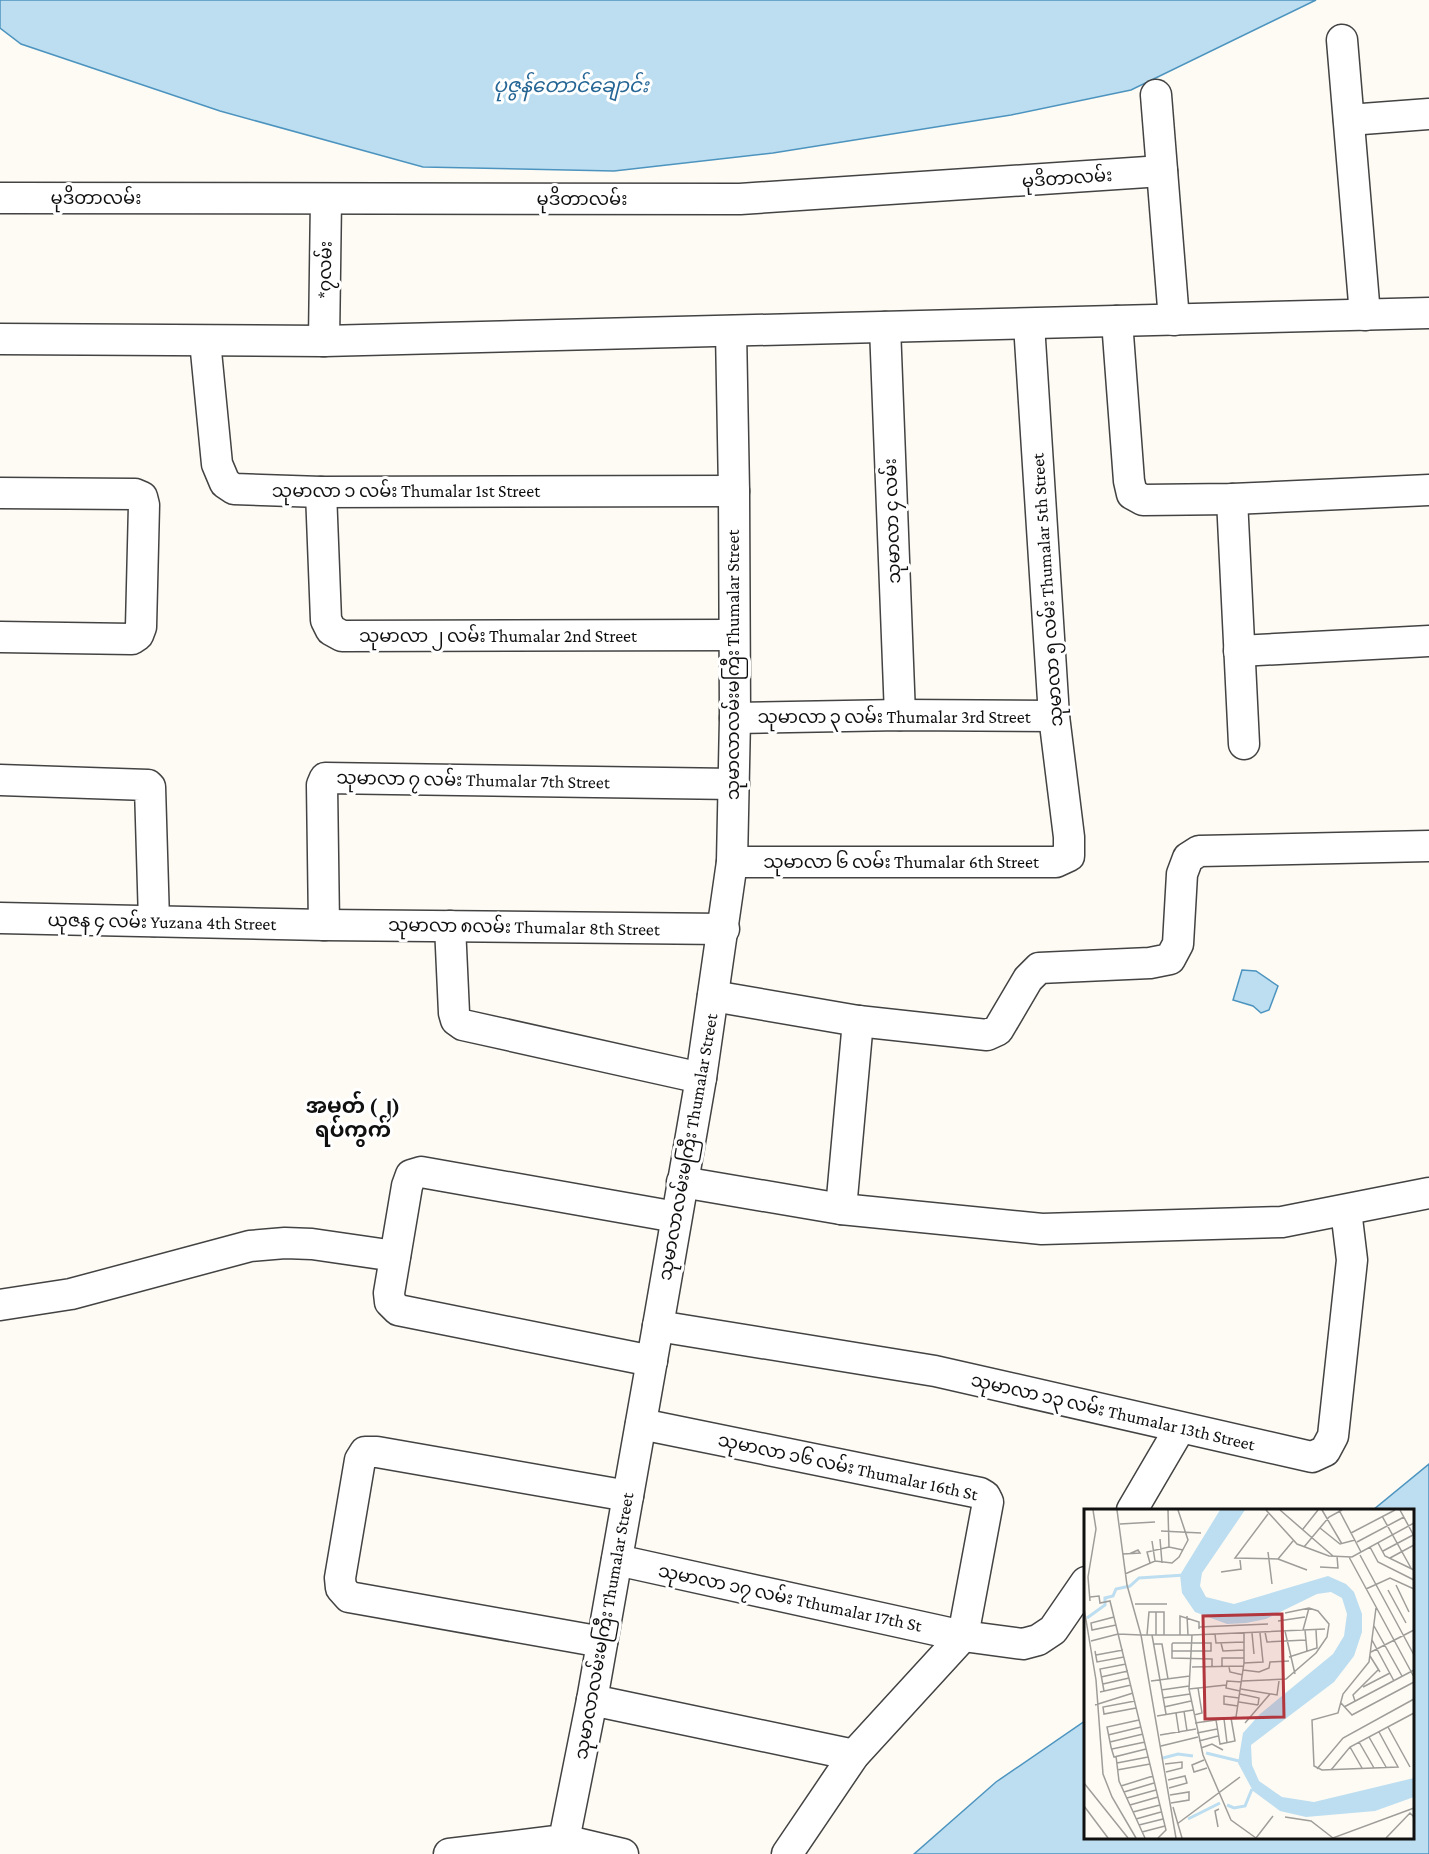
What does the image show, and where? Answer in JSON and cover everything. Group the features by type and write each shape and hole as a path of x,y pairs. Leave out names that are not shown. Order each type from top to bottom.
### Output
{"street":[{"path":"1342,40 1365,315"},
{"path":"1156,95 1174,320"},
{"path":"1348,120 1429,114"},
{"name":"မုဒိတာလမ်း","path":"0,198 740,200 1162,171"},
{"name":"*၇လမ်း","path":"324,341 326,199"},
{"path":"0,339 324,341 1429,313"},
{"path":"1117,321 1132,494 1143,500 1232,499 1429,490"},
{"name":"သုမာလာ ၅ လမ်း Thumalar 5th Street","path":"1029,324 1054,716 1069,837 1069,856"},
{"name":"သုမာလာ ၄ လမ်း","path":"885,327 900,715"},
{"name":"သုမာလာလမ်းမကြီး Thumalar Street","path":"564,1840 592,1700 652,1361 724,929 732,862 735,718 731,331"},
{"name":"သုမာလာ ၁ လမ်း Thumalar 1st Street","path":"205,341 217,464 225,483 234,489 321,492 734,491"},
{"name":"သုမာလာ ၂ လမ်း Thumalar 2nd Street","path":"321,492 326,620 331,630 342,636 734,635"},
{"path":"0,493 135,494 142,497 144,505 141,627 138,635 132,639 0,637"},
{"path":"1232,499 1244,744"},
{"path":"1239,651 1429,641"},
{"name":"သုမာလာ ၃ လမ်း Thumalar 3rd Street","path":"735,718 900,715 1054,716"},
{"name":"သုမာလာ ၇ လမ်း Thumalar 7th Street","path":"324,925 322,785 325,777 734,784"},
{"path":"0,780 148,785 150,787 154,921"},
{"path":"713,996 858,1021 987,1035 998,1030 1028,979 1039,968 1150,963 1170,959 1178,944 1182,874 1188,858 1199,851 1429,846"},
{"name":"သုမာလာ ၆ လမ်း Thumalar 6th Street","path":"732,862 1056,862 1069,856"},
{"name":"ယုဇန ၄ လမ်း Yuzana 4th Street","path":"0,918 324,925"},
{"name":"သုမာလာ ၈လမ်း Thumalar 8th Street","path":"324,925 724,929"},
{"path":"450,926 453,1013 456,1020 463,1025 700,1078"},
{"path":"841,1209 858,1021"},
{"path":"652,1361 398,1310 390,1302 395,1256 407,1186 411,1174 421,1172 676,1217"},
{"path":"682,1182 841,1209 1042,1229 1282,1222 1429,1193"},
{"name":"သုမာလာ ၁၃ လမ်း Thumalar 13th Street","path":"658,1326 935,1371 1312,1457 1325,1451 1332,1436 1352,1260 1346,1210"},
{"path":"0,1305 71,1294 250,1246 285,1243 395,1256"},
{"name":"သုမာလာ ၁၆ လမ်း Thumalar 16th St","path":"641,1424 980,1492 988,1502 963,1636"},
{"path":"1133,1509 1180,1428"},
{"path":"602,1642 349,1597 341,1588 340,1578 360,1460 365,1452 628,1496"},
{"name":"သုမာလာ ၁၇ လမ်း Tthumalar 17th St","path":"617,1560 963,1636 1023,1644 1038,1640 1053,1630 1084,1585"},
{"path":"786,1854 854,1755 963,1636"},
{"path":"592,1700 854,1755"},
{"path":"449,1854 483,1852 564,1840 623,1854"}],"water":[{"name":"ပုဇွန်တောင်ချောင်း","path":"0,0 1316,0 1131,90 1011,115 773,153 614,171 423,167 220,111 21,44 0,28"},
{"path":"1242,970 1256,971 1278,986 1269,1010 1261,1013 1253,1006 1233,1000"},
{"path":"1429,1464 1429,1854 914,1854 996,1782 1084,1722 1084,1839 1414,1839 1414,1509 1374,1509"}],"district":[{"name":"အမှတ် (၂) ရပ်ကွက်","path":"353,1118"}]}
